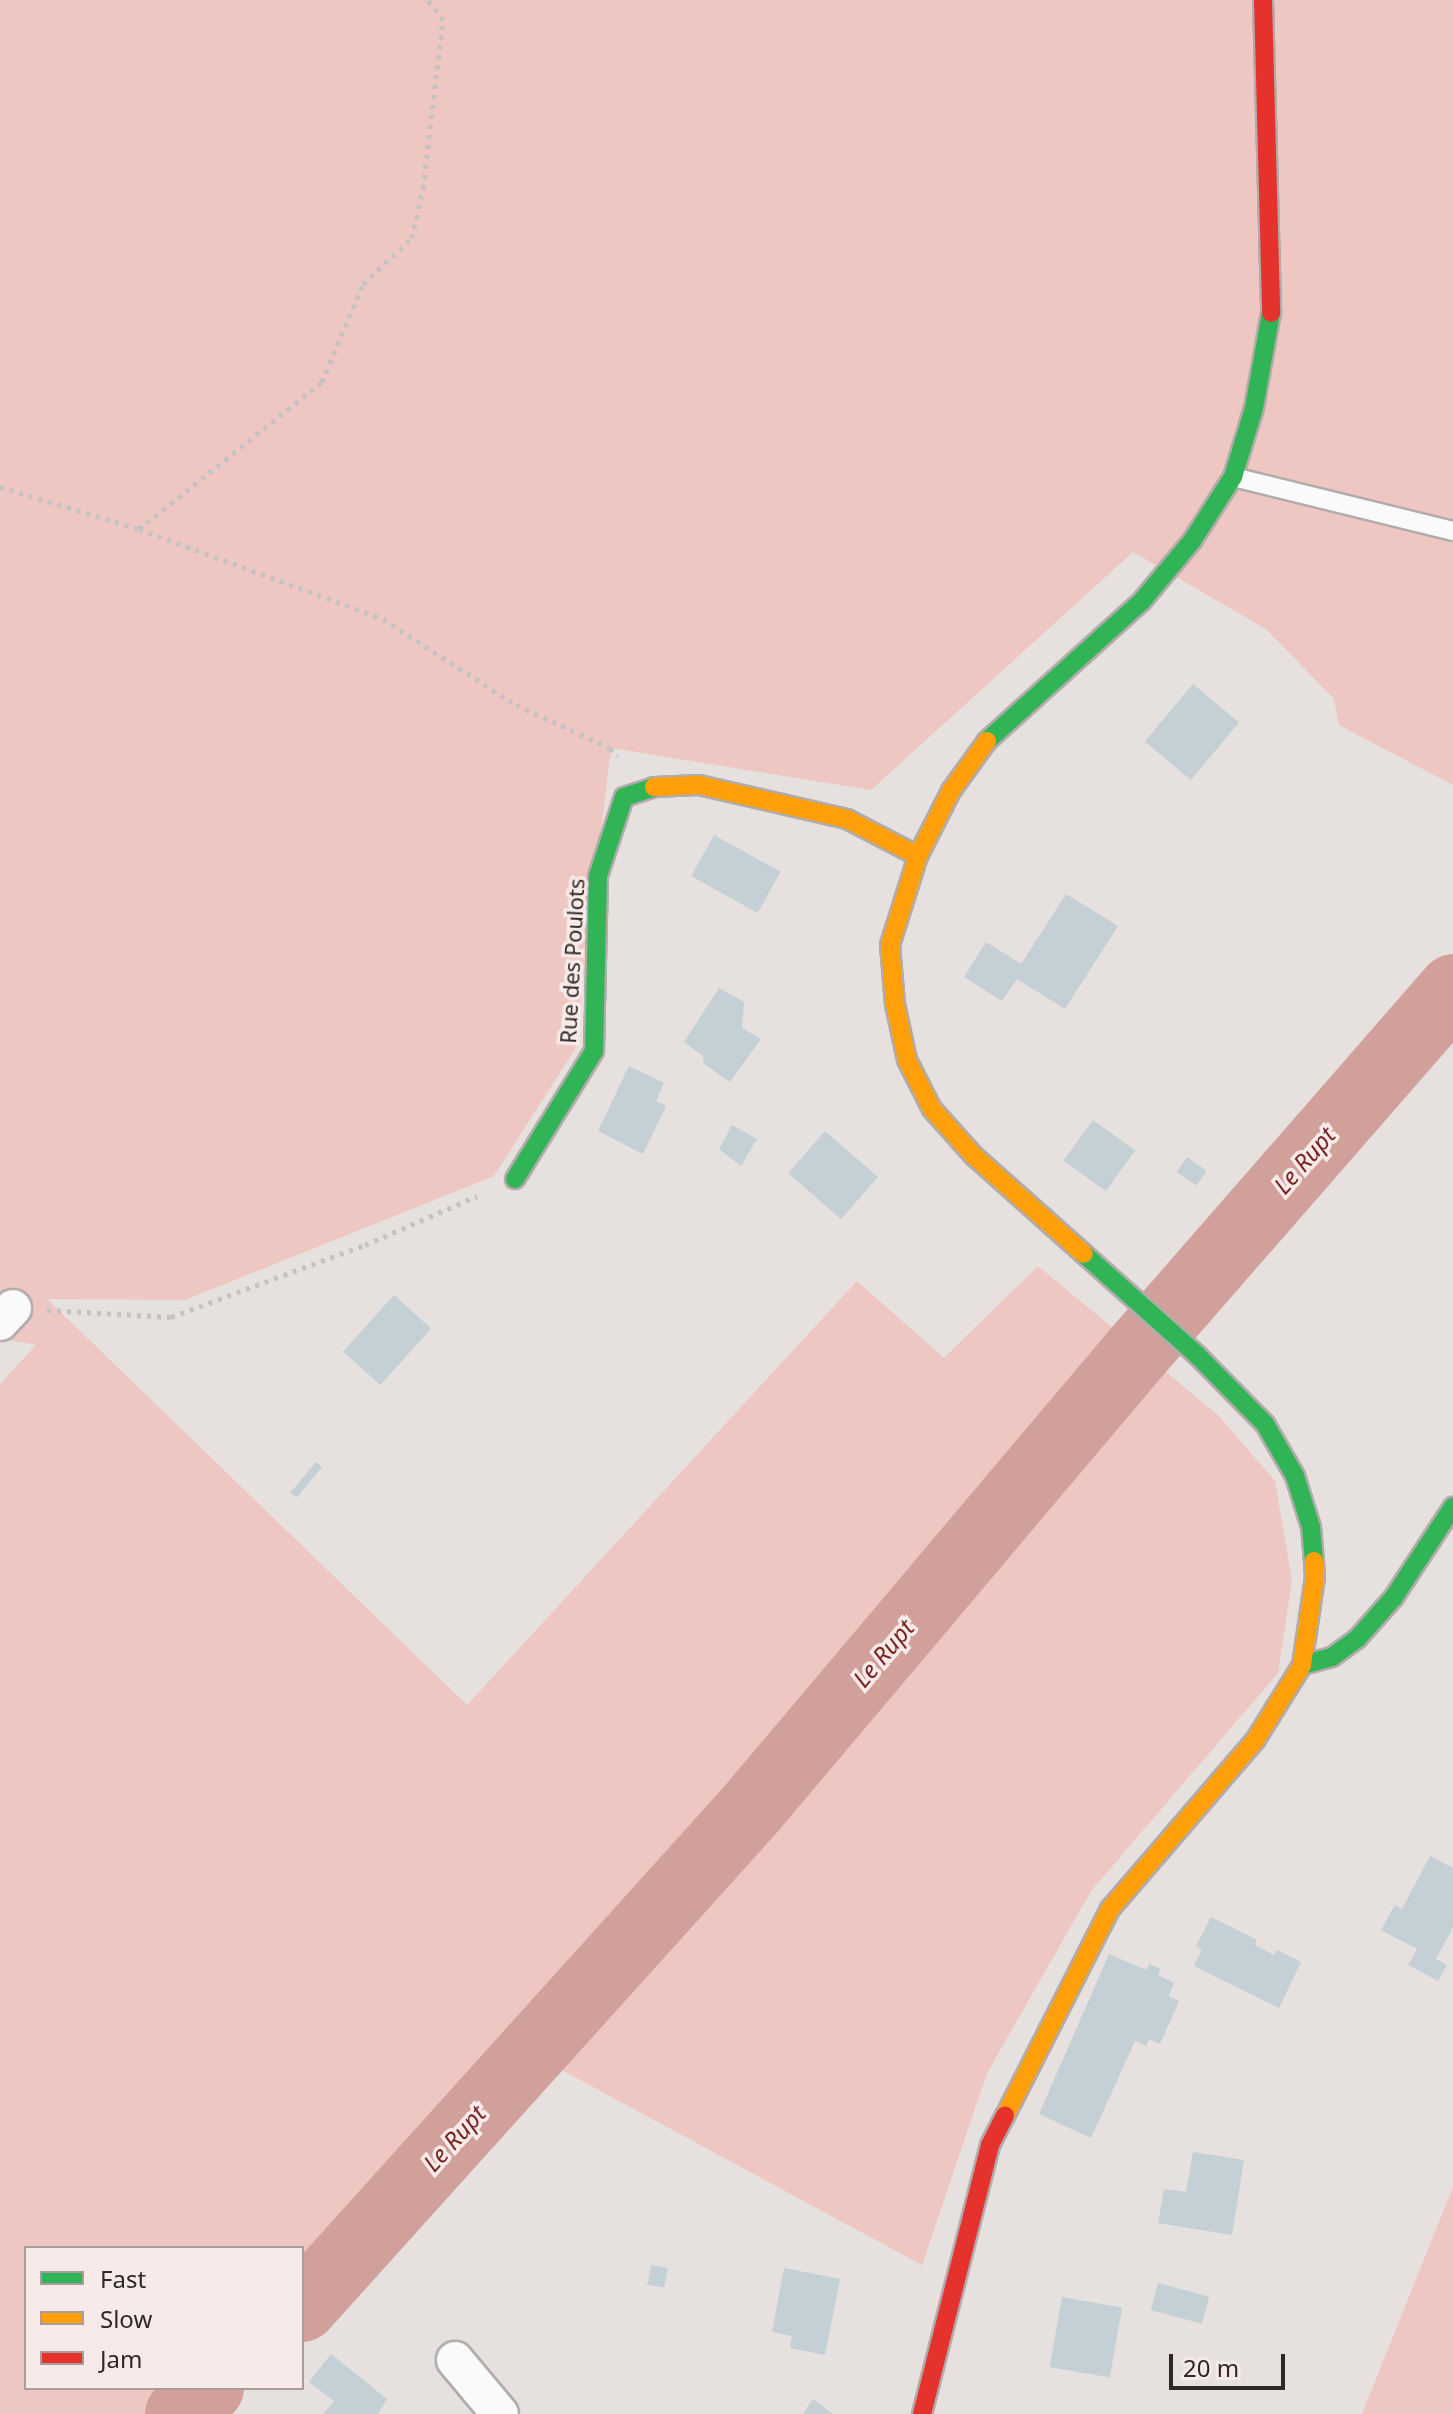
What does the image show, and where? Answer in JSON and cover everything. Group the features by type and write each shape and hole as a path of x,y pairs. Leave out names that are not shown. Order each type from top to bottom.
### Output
{"main road":[{"path":"922,2414 990,2145 1110,1909 1256,1739 1302,1665 1315,1577 1311,1527 1295,1476 1265,1424 1197,1355 974,1156 932,1109 907,1060 895,1004 890,945 918,856 951,791 983,745 1142,601 1192,541 1233,477 1254,408 1271,324 1263,0"},
{"path":"646,787 699,785 847,819 918,856"},
{"name":"Rue des Poulots","path":"515,1179 594,1051 598,876 624,797 646,787"},
{"path":"1302,1665 1332,1657 1357,1639 1394,1597 1453,1507"}],"street":[{"path":"455,2360 500,2414"}],"lane":[{"path":"1233,477 1453,531"}],"path":[{"path":"139,529 322,382 363,284 412,238 423,188 443,20 428,0"},
{"path":"0,487 139,529 383,619 516,705 610,748 646,787"},
{"path":"6,1315 171,1317 365,1245 515,1179"}],"shaded area":[{"path":"0,0 1453,0 1453,785 1339,725 1334,699 1266,629 1133,552 871,790 611,748 575,1049 494,1176 185,1300 47,1299 467,1705 857,1281 944,1358 1038,1266 1219,1416 1275,1481 1292,1581 1278,1673 1091,1891 987,2073 922,2265 523,2049 304,2275 304,2246 24,2246 24,2390 192,2390 168,2414 0,2414 0,1384 36,1345 0,1338"},
{"path":"1453,2187 1453,2414 1362,2414"}],"building":[{"path":"1193,684 1239,723 1191,780 1145,741"},
{"path":"714,835 780,872 758,913 691,876"},
{"path":"1066,894 1118,926 1065,1009 1017,979 1002,1001 964,977 986,942 1021,964"},
{"path":"719,988 744,1002 742,1028 761,1039 730,1082 704,1064 703,1056 684,1042"},
{"path":"629,1066 664,1083 656,1101 666,1106 643,1154 598,1131"},
{"path":"1093,1120 1135,1151 1106,1191 1064,1160"},
{"path":"732,1125 757,1139 741,1166 719,1149"},
{"path":"825,1131 878,1177 841,1219 788,1173"},
{"path":"1187,1157 1207,1171 1196,1186 1177,1172"},
{"path":"394,1295 431,1328 380,1385 343,1351"},
{"path":"316,1462 322,1467 296,1498 290,1493"},
{"path":"1430,1856 1453,1868 1453,1927 1436,1959 1447,1965 1438,1981 1408,1965 1417,1949 1381,1930 1395,1905 1402,1909"},
{"path":"1211,1917 1257,1940 1255,1945 1274,1955 1277,1950 1301,1962 1279,2008 1194,1966 1202,1949 1196,1946"},
{"path":"1109,1954 1146,1970 1149,1964 1161,1969 1158,1975 1174,1983 1169,1996 1179,2001 1160,2044 1149,2039 1146,2046 1135,2041 1091,2138 1039,2114"},
{"path":"1193,2152 1244,2160 1232,2235 1158,2223 1164,2189 1186,2192"},
{"path":"651,2265 668,2268 664,2288 648,2285"},
{"path":"784,2268 840,2279 825,2355 790,2348 792,2336 772,2332"},
{"path":"1158,2283 1209,2297 1202,2324 1151,2310"},
{"path":"1062,2297 1122,2308 1110,2378 1050,2367"},
{"path":"331,2354 387,2399 378,2414 323,2414 334,2401 309,2382"},
{"path":"813,2399 833,2414 803,2414"}],"waterway":[{"name":"Le Rupt","path":"304,2305 751,1809 1136,1353 1453,989"},
{"name":"Le Rupt","path":"180,2414 207,2390"}],"traffic: fast":[{"path":"987,741 1142,601 1192,541 1233,477 1254,408 1271,313"},
{"path":"515,1179 594,1051 598,876 624,797 654,787"},
{"path":"1084,1254 1197,1355 1265,1424 1295,1476 1311,1527 1314,1561"},
{"path":"1302,1665 1332,1657 1357,1639 1394,1597 1453,1507"}],"traffic: slow":[{"path":"987,741 951,791 918,856 890,945 895,1004 907,1060 932,1109 974,1156 1084,1254"},
{"path":"654,787 699,785 847,819 918,856"},
{"path":"1005,2116 1110,1909 1256,1739 1302,1665 1315,1577 1314,1561"}],"traffic: jam":[{"path":"1263,0 1271,313"},
{"path":"922,2414 990,2145 1005,2116"}]}
